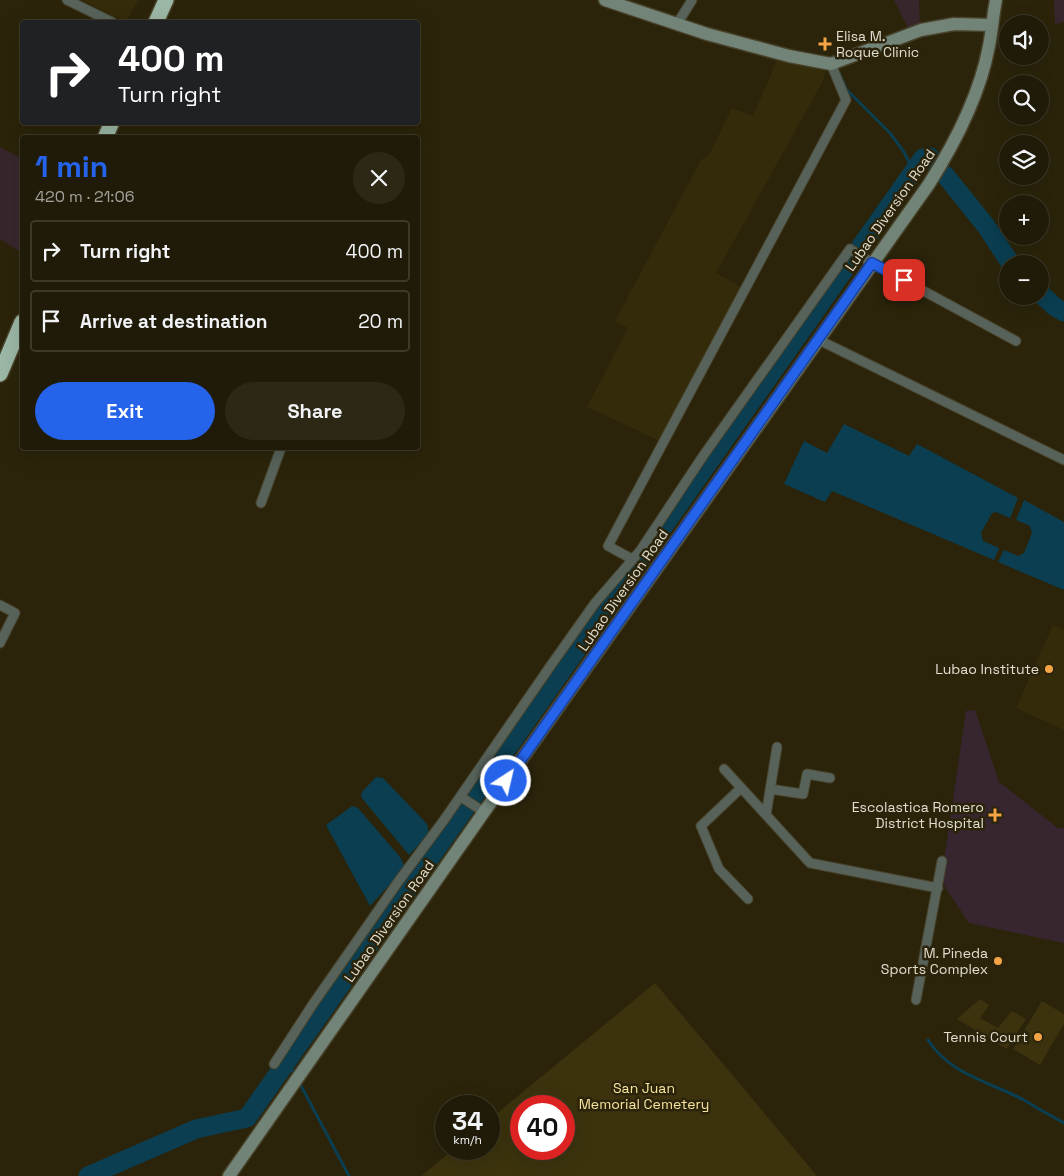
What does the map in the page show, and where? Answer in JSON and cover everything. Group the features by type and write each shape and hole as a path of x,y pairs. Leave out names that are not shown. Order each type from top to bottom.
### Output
{"highway":[{"path":"157,20 166,0"},
{"path":"0,374 20,327"}],"street":[{"path":"67,0 108,20"},
{"path":"605,0 677,24 790,56 831,64 921,30 954,24 992,25"},
{"path":"677,24 692,0"},
{"name":"Lubao Diversion Road","path":"230,1176 482,810 819,340 870,262 945,159 978,82 989,46 996,0"},
{"path":"632,559 608,546 846,100 831,64"},
{"path":"274,1064 313,1004 398,882 462,797 549,668 595,603 640,551 703,456 850,249 870,262 1016,341"},
{"path":"819,340 1064,460"},
{"path":"261,503 280,450"},
{"path":"0,605 15,613 0,643"},
{"path":"766,815 778,747"},
{"path":"724,769 810,863 938,888"},
{"path":"770,789 803,794 807,774 830,778"},
{"path":"741,788 701,826 719,869 748,899"},
{"path":"462,797 482,810"},
{"path":"916,1000 942,861"}],"shaded area":[{"path":"82,0 138,0 127,20 122,20"},
{"path":"894,0 919,0 920,27 909,30"},
{"path":"1054,0 1064,0 1064,22 1055,24"},
{"path":"778,58 826,69 823,81 716,273 741,287 660,441 587,407 628,328 615,321 701,160 709,155 732,108 753,116"},
{"path":"0,147 20,158 20,252 0,239"},
{"name":"Lubao Institute","path":"1053,625 1064,630 1064,730 1016,708"},
{"name":"Escolastica Romero District Hospital","path":"975,710 999,782 1058,828 1064,828 1064,943 969,923 941,881 966,711"}],"green space":[{"name":"San Juan Memorial Cemetery","path":"655,983 817,1176 421,1176 441,1160 500,1160 500,1111 510,1103 510,1160 575,1160 575,1095 519,1095"},
{"name":"Tennis Court","path":"980,999 989,1005 980,1018 998,1028 1012,1011 1026,1019 1007,1049 957,1019"},
{"name":"Tennis Court","path":"1042,1001 1064,1014 1064,1024 1040,1065 1013,1049"}],"water":[{"path":"844,424 909,456 917,444 1018,498 1010,518 996,512 992,513 981,533 983,541 999,548 994,560 832,491 825,502 784,484 804,441 827,453"},
{"path":"1024,500 1064,522 1064,590 998,562 1004,550 1018,556 1024,553 1032,533 1030,526 1016,520"},
{"path":"376,777 383,778 427,824 429,834 409,855 361,797 362,792"},
{"path":"352,806 358,808 400,857 404,865 403,870 370,906 326,825"}],"waterway":[{"path":"839,72 847,90 890,133 904,152 914,172"},
{"path":"88,1176 196,1129 247,1118 923,158 930,157 932,160"},
{"path":"945,175 986,226 1005,255"},
{"path":"1049,301 1064,312"},
{"path":"928,1040 937,1052 959,1069 1024,1100 1064,1123"},
{"path":"287,1060 295,1075"},
{"path":"299,1082 349,1176"}],"place":[{"name":"Elisa M. Roque Clinic","path":"825,44"},
{"name":"Lubao Institute","path":"1049,669"},
{"name":"Escolastica Romero District Hospital","path":"995,815"},
{"name":"M. Pineda Sports Complex","path":"998,961"},
{"name":"Tennis Court","path":"1038,1037"}],"route":[{"path":"506,781 872,263 904,280"}]}
